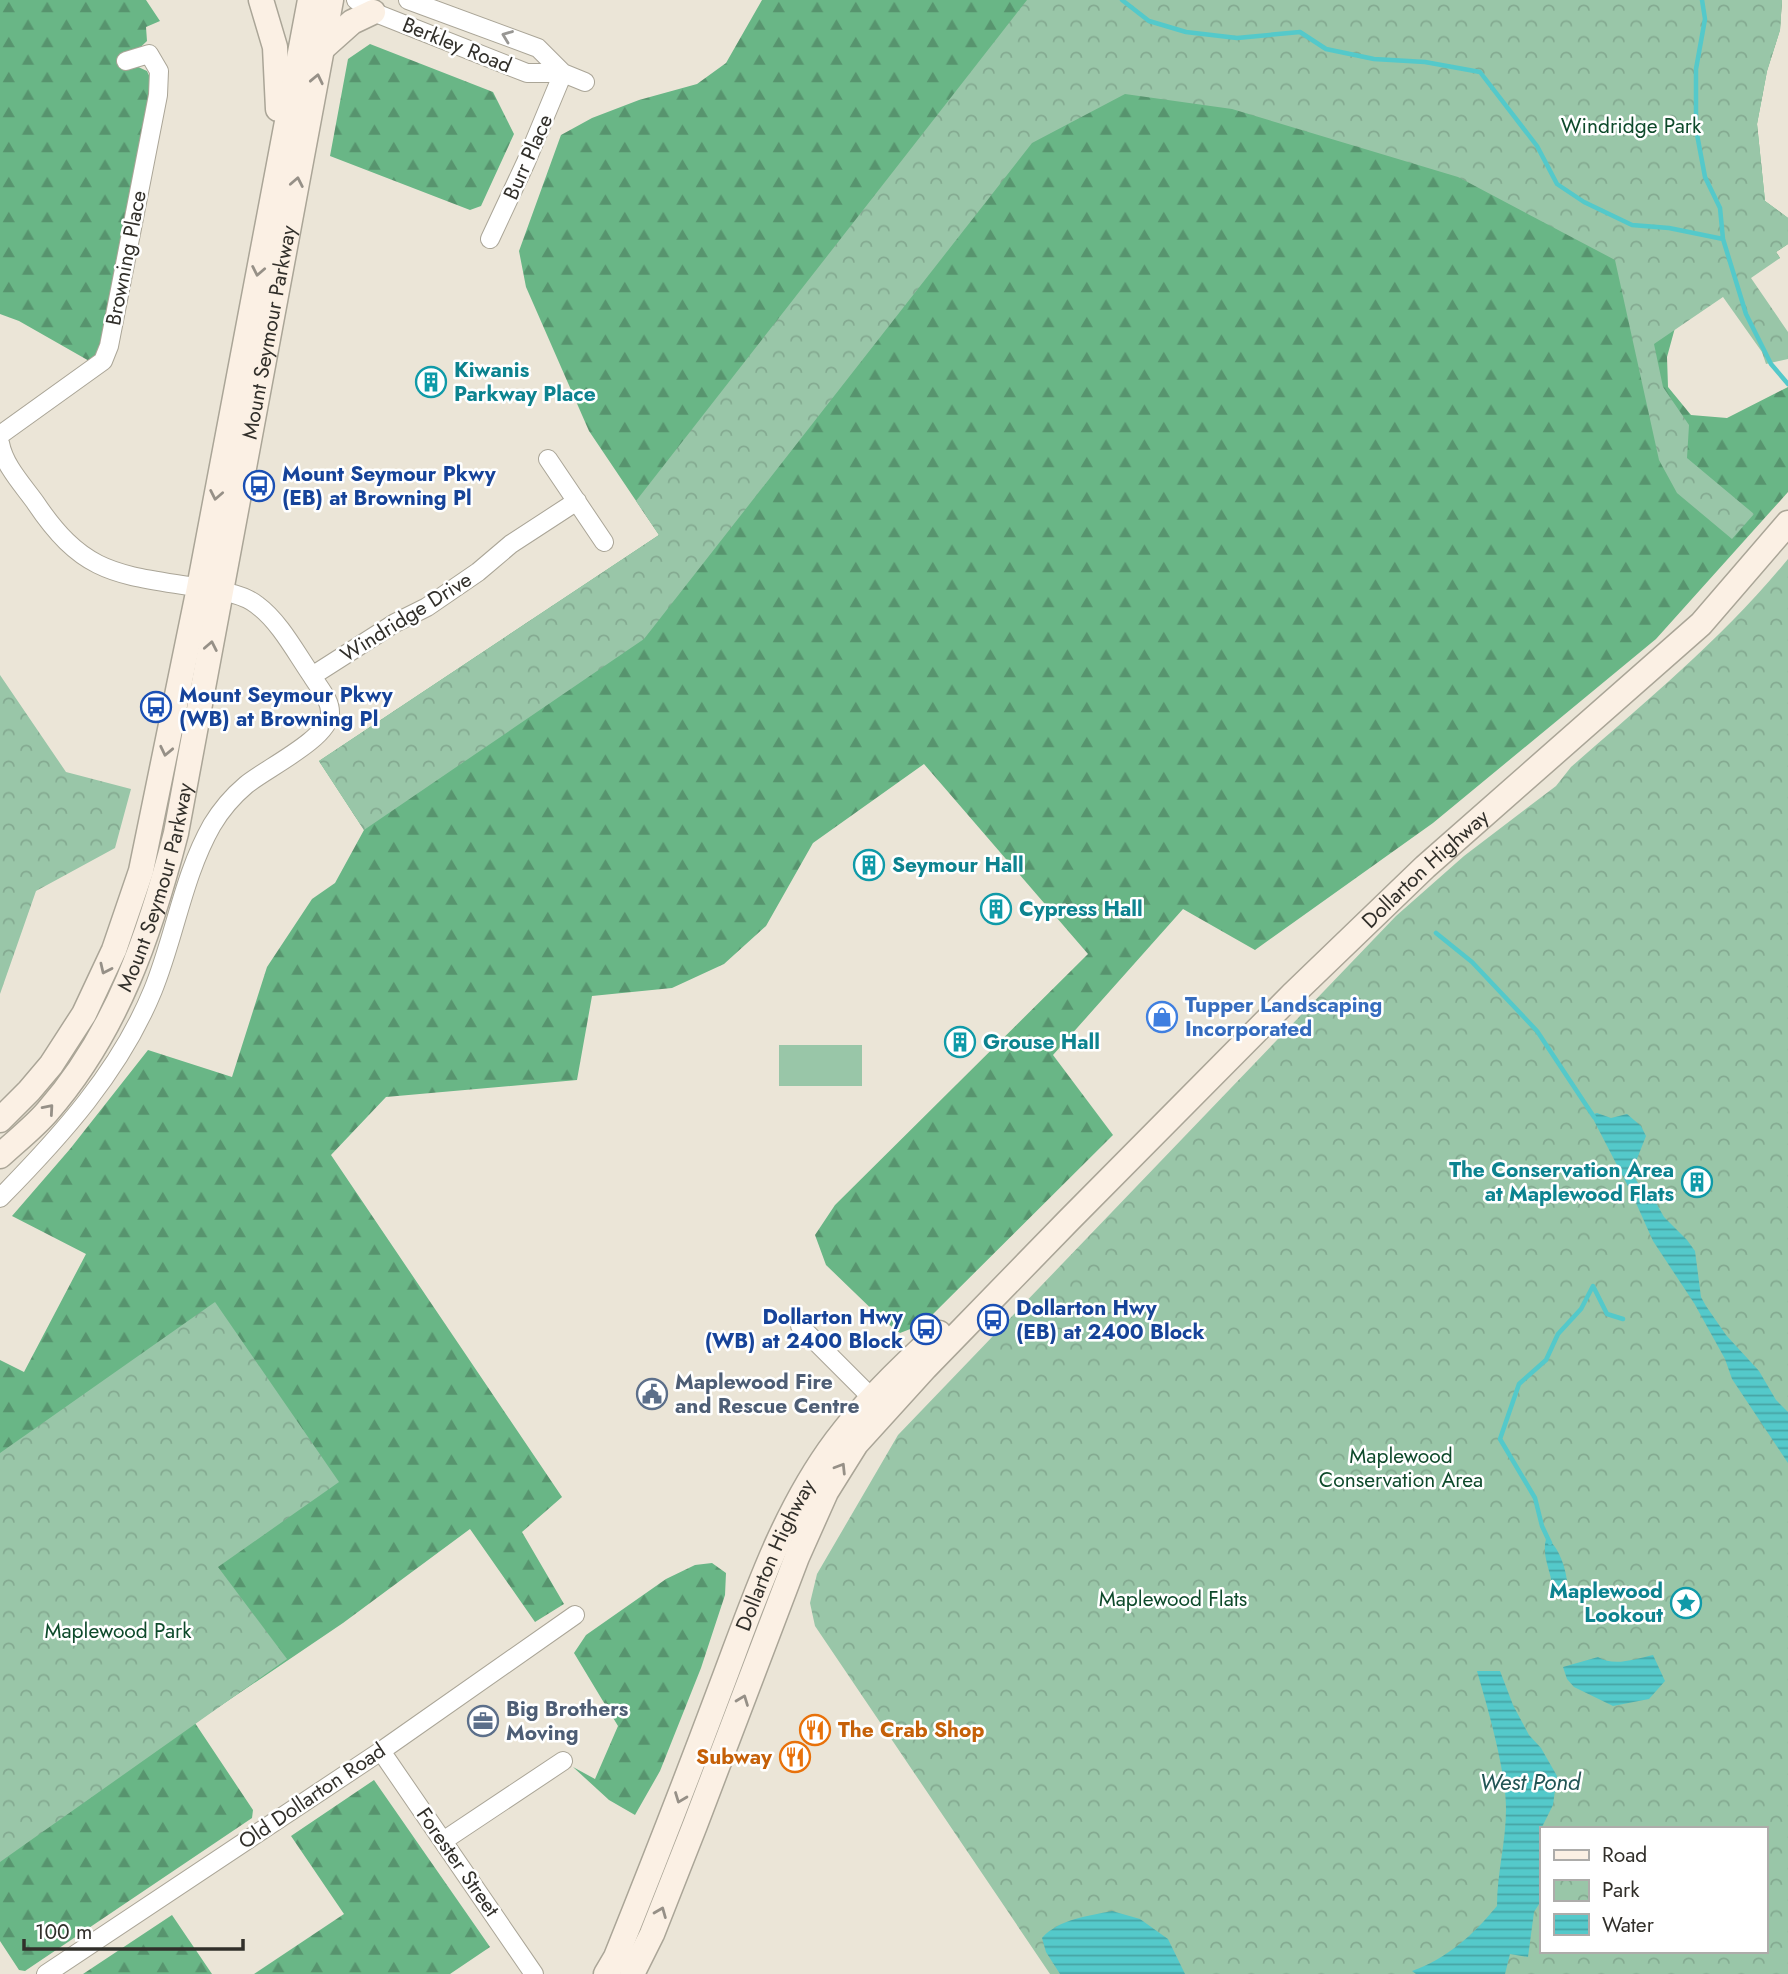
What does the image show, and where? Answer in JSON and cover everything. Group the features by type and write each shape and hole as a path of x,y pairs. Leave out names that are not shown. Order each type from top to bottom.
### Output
{"main road":[{"path":"261,0 275,47 279,156"},
{"name":"Mount Seymour Parkway","path":"0,1156 46,1114 98,1041 131,977 156,908 176,833 210,589 279,156 310,0"},
{"name":"Mount Seymour Parkway","path":"0,1120 51,1065 84,1014 114,950 141,871 210,589 324,47 331,0"},
{"path":"324,47 352,22 364,6"},
{"name":"Dollarton Highway","path":"613,1973 657,1922 797,1557 826,1492 879,1404 914,1356 1069,1220 1390,899 1701,624 1788,523"}],"street":[{"name":"Berkley Road","path":"408,0 538,48 563,73"},
{"name":"Berkley Road","path":"364,6 527,72 563,73 586,82"},
{"name":"Browning Place","path":"0,435 96,367 103,361 109,346 158,95 159,71 149,54 127,61"},
{"name":"Burr Place","path":"490,239 563,73"},
{"path":"0,443 2,453 50,525 69,545 93,563 111,571 210,589 258,605 274,622 312,676 329,703 330,716 313,739 248,784 230,800 216,819 203,841 155,986 140,1021 115,1063 89,1098 59,1135 0,1198"},
{"path":"548,459 604,542"},
{"name":"Windridge Drive","path":"312,676 394,623 428,607 478,572 505,548 576,501"},
{"path":"800,1325 879,1404"},
{"name":"Old Dollarton Road","path":"47,1974 381,1751 575,1615"},
{"name":"Forester Street","path":"381,1751 534,1974"},
{"path":"443,1842 563,1761"}],"green space":[{"path":"0,0 146,0 160,21 146,27 147,41 130,57 136,66 147,71 152,82 106,333 91,362 19,321 0,314"},
{"path":"762,0 1782,0 1780,30 1767,71 1757,124 1765,201 1788,218 1788,244 1776,252 1780,258 1684,295 1667,357 1668,387 1691,415 1727,418 1788,387 1788,492 1656,639 1433,823 1255,950 1183,909 1053,1055 1113,1135 923,1324 900,1333 883,1320 826,1265 815,1235 835,1205 1088,954 924,764 813,843 766,926 724,964 672,988 592,996 577,1080 386,1097 331,1155 562,1497 522,1532 564,1604 535,1622 470,1529 343,1623 195,1723 253,1810 252,1818 25,1971 19,1970 0,1941 0,1360 24,1372 86,1254 12,1216 70,1149 148,1050 232,1077 267,967 312,899 335,883 364,830 319,761 659,535 589,431 526,287 519,251 561,135 592,118 639,100 697,84 726,63"},
{"name":"Windridge Park","path":"1027,0 1782,0 1780,30 1767,71 1757,124 1765,201 1788,218 1788,244 1776,252 1780,258 1751,278 1788,332 1788,359 1766,364 1762,352 1723,297 1654,344 1663,387 1689,425 1687,458 1754,514 1732,539 1677,493 1659,460 1615,260 1458,177 1232,109 1125,94 1032,143 644,639 364,830 319,761 659,535 636,501"},
{"path":"370,44 493,92 514,134 481,206 470,210 330,156 348,59"},
{"name":"Maplewood Conservation Area","path":"1788,559 1788,1974 1050,1974 815,1626 810,1603 817,1574 898,1435 1396,916 1464,856 1556,786 1571,767 1684,668 1738,615"},
{"path":"0,675 66,772 131,789 115,848 36,891 0,994"},
{"path":"779,1045 862,1045 862,1086 779,1086"},
{"name":"Maplewood Park","path":"215,1302 339,1482 218,1567 287,1659 0,1862 0,1453"},
{"path":"712,1563 726,1573 725,1595 701,1668 660,1771 635,1815 609,1800 573,1767 595,1779 618,1726 574,1653 586,1635 666,1579 695,1565"},
{"path":"374,1780 490,1947 450,1974 254,1974 344,1914 291,1836"},
{"path":"172,1915 212,1974 83,1974"}],"water":[{"path":"1597,1113 1611,1118 1627,1114 1641,1126 1646,1136 1633,1169 1635,1178 1644,1193 1655,1201 1664,1217 1695,1251 1701,1297 1706,1306 1726,1335 1759,1371 1776,1400 1788,1412 1788,1463 1732,1379 1725,1359 1694,1303 1653,1241 1591,1115"},
{"path":"1546,1539 1555,1547 1565,1569 1567,1590 1560,1597 1553,1593 1545,1553"},
{"path":"1653,1655 1665,1681 1649,1699 1613,1706 1574,1687 1567,1679 1563,1667 1598,1657 1618,1662"},
{"name":"West Pond","path":"1477,1671 1500,1671 1513,1705 1529,1735 1541,1748 1557,1776 1553,1805 1540,1827 1540,1903 1534,1912 1528,1957 1510,1954 1505,1974 1416,1974 1412,1971 1425,1966 1459,1944 1479,1927 1497,1906 1506,1809 1496,1740"},
{"path":"1112,1911 1140,1919 1168,1939 1185,1974 1060,1974 1046,1952 1042,1938 1065,1922"}],"waterway":[{"path":"1122,0 1149,21 1186,32 1237,38 1300,32 1326,49 1374,59 1425,62 1480,72 1537,146 1557,184 1584,202 1632,225 1669,228 1723,239"},
{"path":"1702,0 1705,19 1696,69 1696,129 1705,177 1720,208 1723,239 1746,314 1771,364 1788,384"},
{"path":"1436,933 1472,962 1537,1031 1594,1117"},
{"path":"1550,1543 1542,1526 1535,1498 1500,1439 1519,1384 1546,1360 1558,1334 1581,1309 1593,1286 1607,1314 1623,1319"}],"place":[{"name":"Kiwanis Parkway Place","path":"431,382"},
{"name":"Mount Seymour Pkwy (EB) at Browning Pl","path":"259,486"},
{"name":"Mount Seymour Pkwy (WB) at Browning Pl","path":"156,707"},
{"name":"Seymour Hall","path":"869,865"},
{"name":"Cypress Hall","path":"996,909"},
{"name":"Tupper Landscaping Incorporated","path":"1162,1017"},
{"name":"Grouse Hall","path":"960,1042"},
{"name":"The Conservation Area at Maplewood Flats","path":"1697,1182"},
{"name":"Dollarton Hwy (EB) at 2400 Block","path":"993,1320"},
{"name":"Dollarton Hwy (WB) at 2400 Block","path":"926,1329"},
{"name":"Maplewood Fire and Rescue Centre","path":"652,1394"},
{"name":"Maplewood Lookout","path":"1686,1603"},
{"name":"Big Brothers Moving","path":"483,1721"},
{"name":"The Crab Shop","path":"815,1730"},
{"name":"Subway","path":"795,1757"}],"park label":[{"name":"Maplewood Flats","path":"1173,1599"}]}
